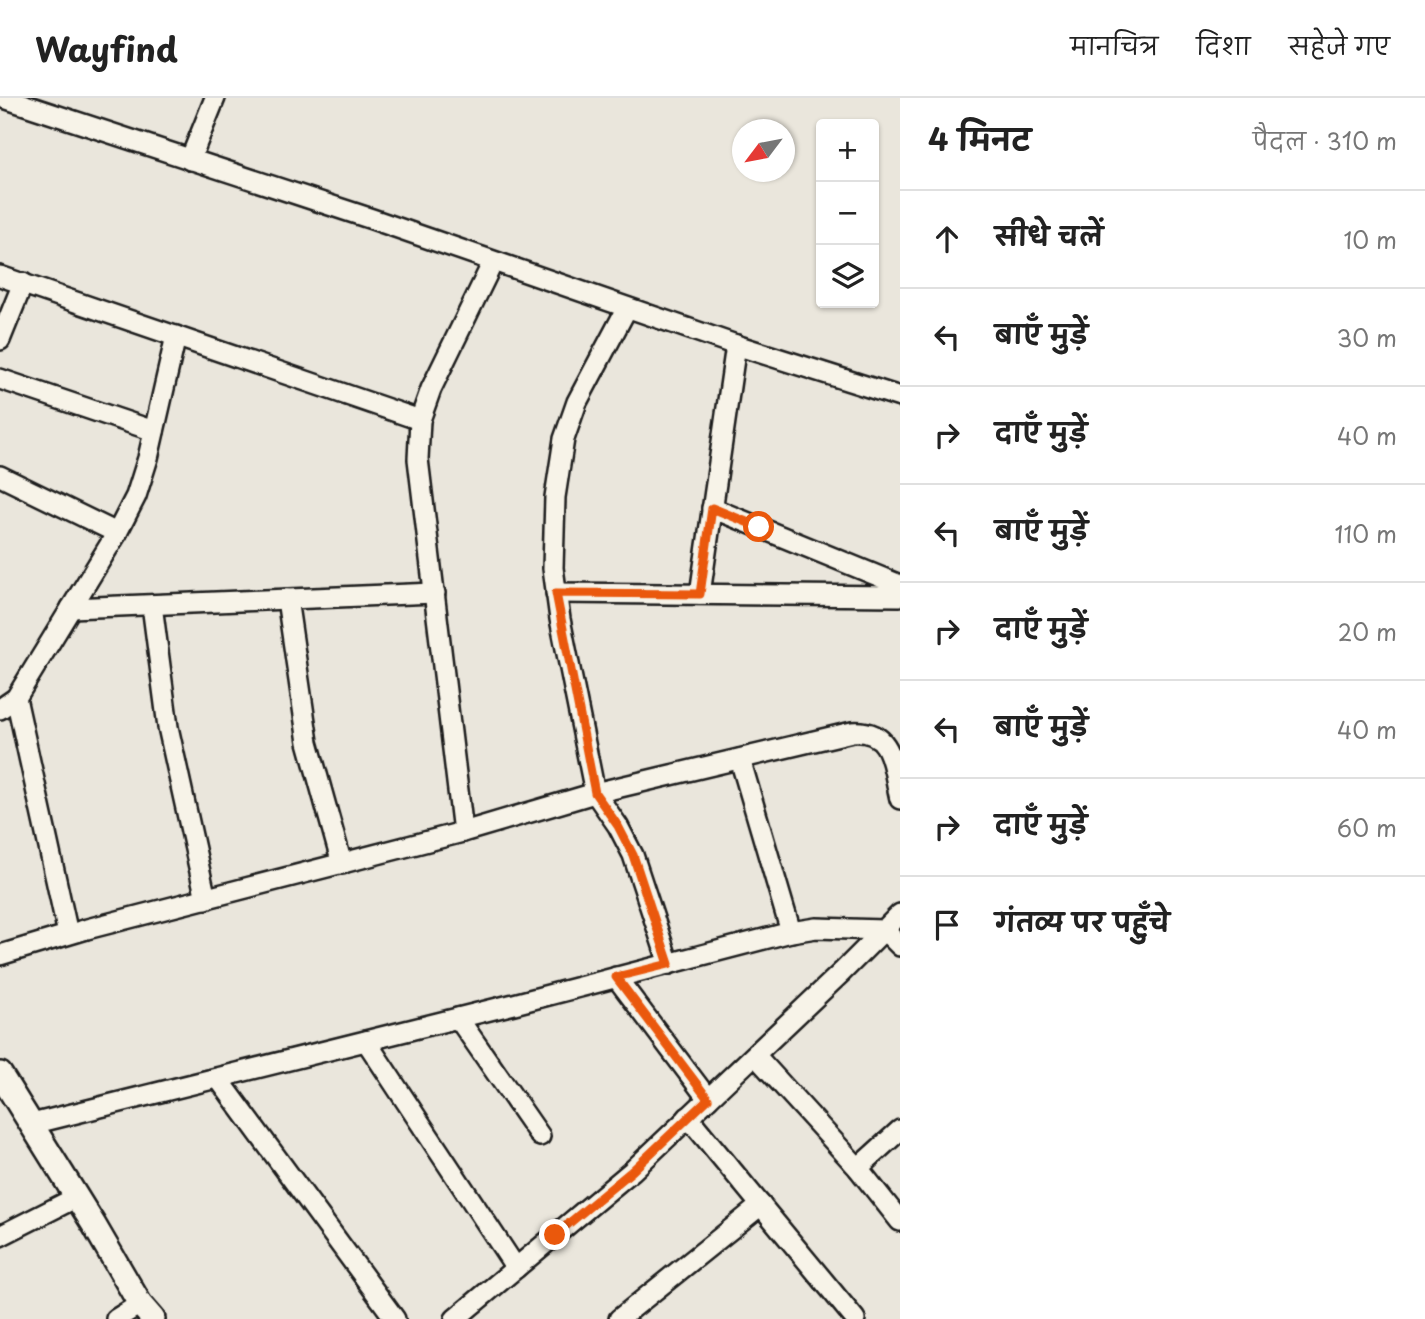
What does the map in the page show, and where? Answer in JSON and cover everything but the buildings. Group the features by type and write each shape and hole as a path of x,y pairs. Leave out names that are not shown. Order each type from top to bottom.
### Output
{"street":[{"path":"190,160 215,98"},
{"path":"2,100 372,219 736,345 900,397"},
{"path":"463,832 418,459 420,420 430,389 493,262"},
{"path":"0,276 420,420"},
{"path":"0,340 23,284"},
{"path":"627,308 577,402 564,439 555,497 553,568 595,793 618,826 633,855 669,964"},
{"path":"68,934 8,704 71,608 117,533 136,496 176,336"},
{"path":"700,594 736,345"},
{"path":"0,379 154,431"},
{"path":"0,476 117,533"},
{"path":"712,508 900,585"},
{"path":"71,608 435,593"},
{"path":"556,593 900,596"},
{"path":"287,599 308,742 342,864"},
{"path":"152,605 168,727 206,899"},
{"path":"0,955 68,934 463,832 595,793 852,732 866,731 878,736 887,746 900,799"},
{"path":"740,759 791,932"},
{"path":"465,1316 516,1268 632,1171 900,914"},
{"path":"32,1125 791,932 816,928 884,930 900,946"},
{"path":"616,977 708,1099"},
{"path":"458,1018 540,1136"},
{"path":"366,1041 516,1268"},
{"path":"755,1055 858,1168 900,1221"},
{"path":"0,1074 147,1311 116,1319"},
{"path":"218,1078 395,1319"},
{"path":"688,1117 855,1319"},
{"path":"858,1168 900,1130"},
{"path":"0,1236 77,1196"},
{"path":"619,1319 761,1205"}],"route":[{"path":"555,1235 632,1171 708,1099 616,977 669,964 633,855 618,826 595,793 556,593 700,594 712,508 759,527"}]}
